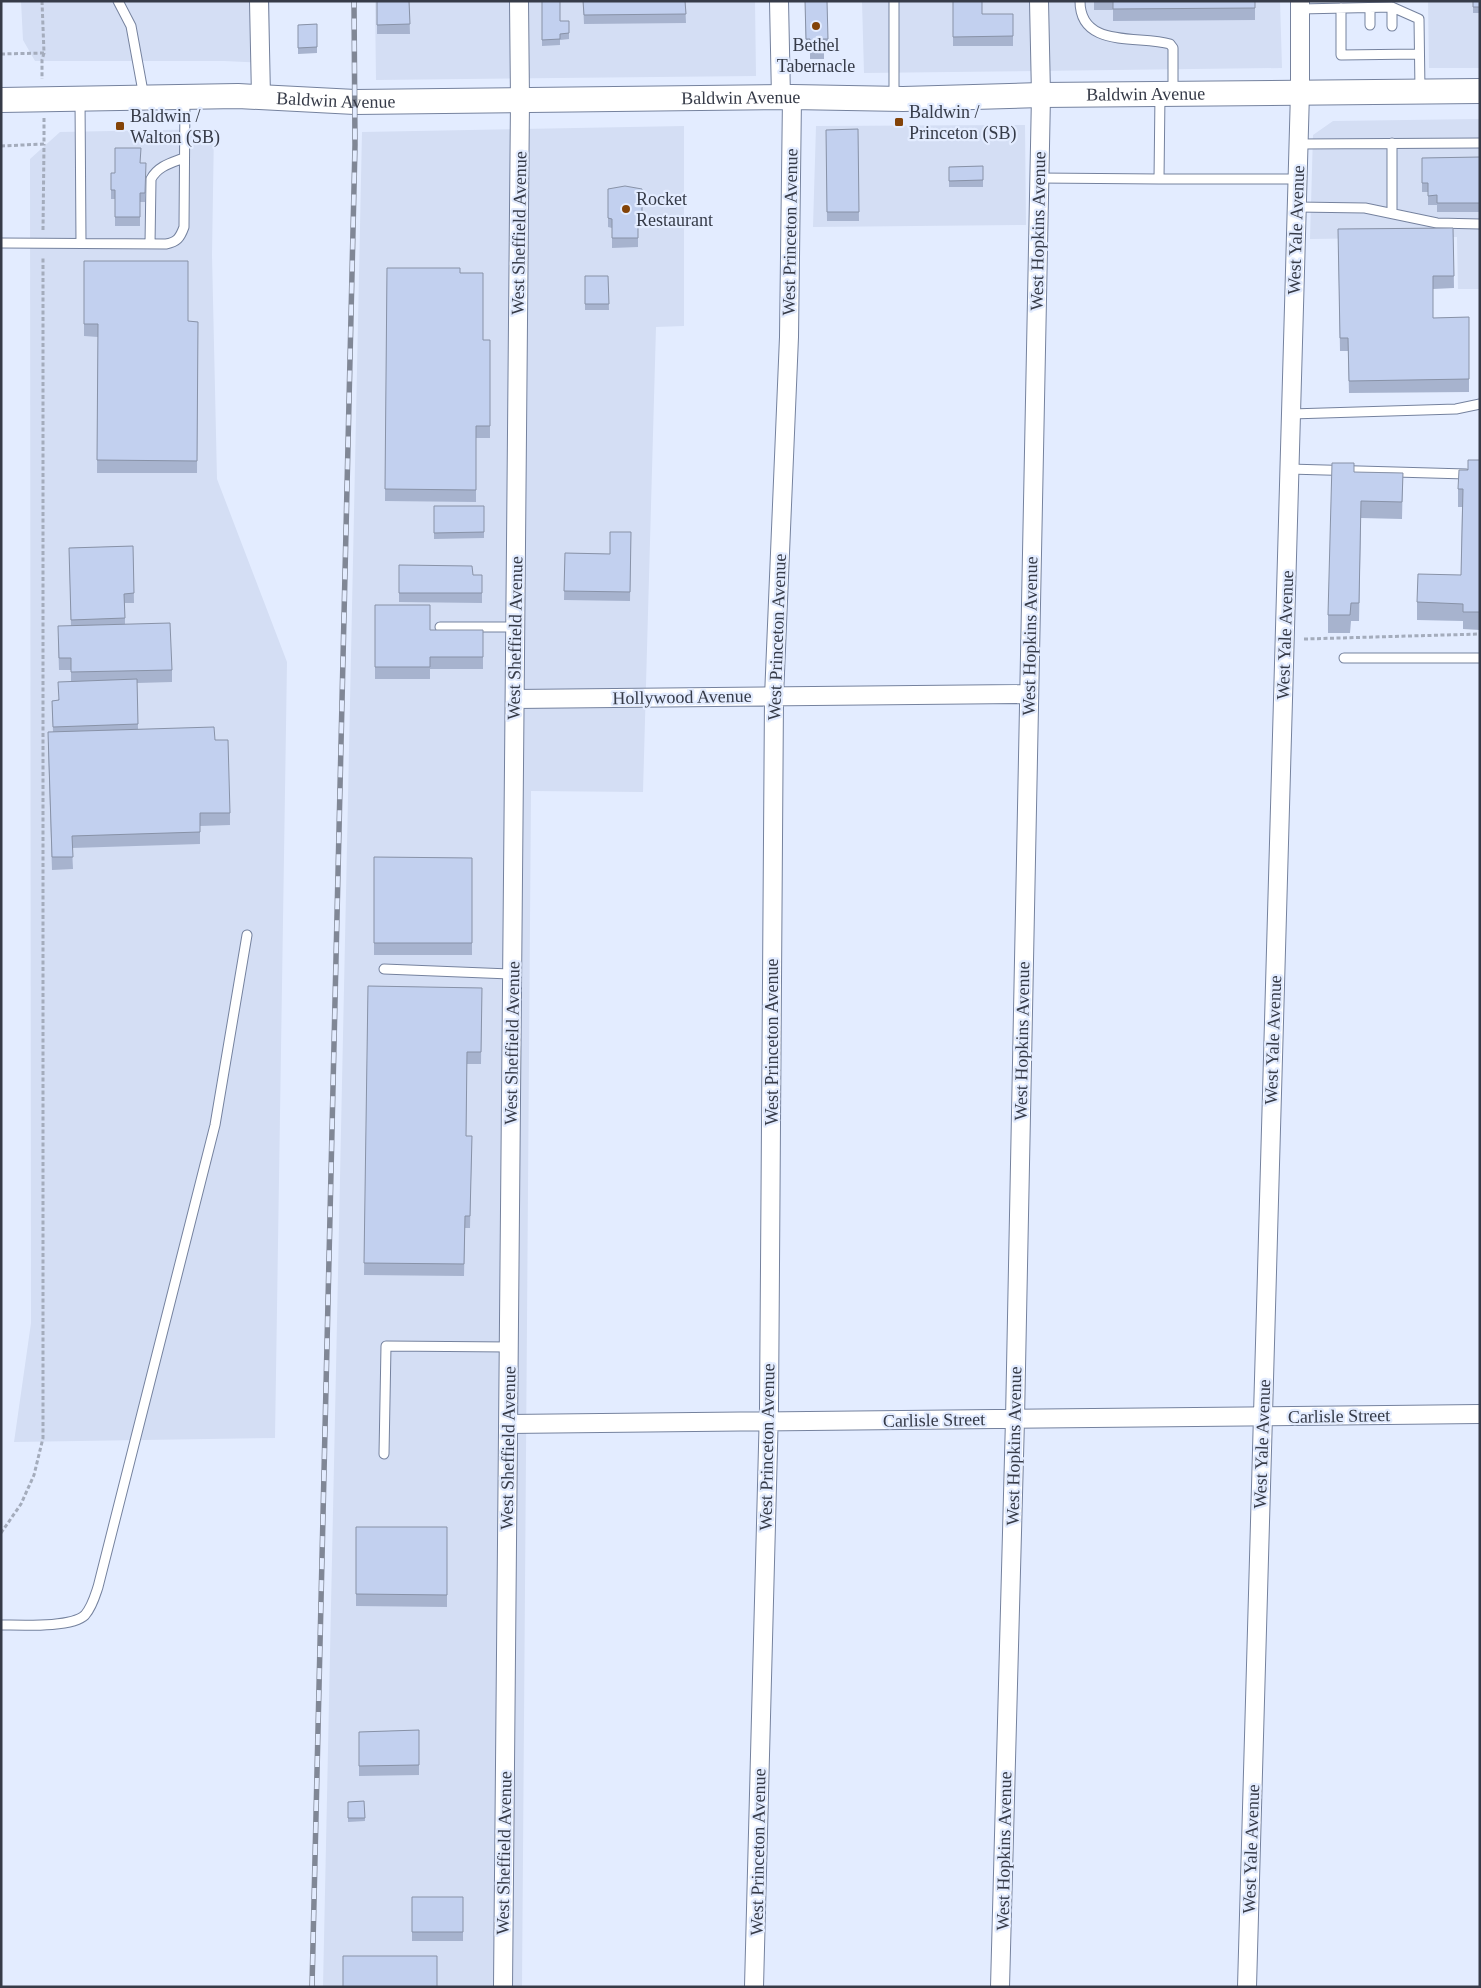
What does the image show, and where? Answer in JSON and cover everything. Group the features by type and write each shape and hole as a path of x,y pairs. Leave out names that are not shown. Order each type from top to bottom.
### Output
{"main road":[{"name":"Baldwin Avenue","path":"1,100 185,97 261,97 355,102 786,97 894,99 1480,91"}],"street":[{"path":"259,1 261,97"},
{"name":"West Sheffield Avenue","path":"503,1987 520,100 519,1"},
{"name":"West Princeton Avenue","path":"754,1987 769,1422 774,697 789,337 786,97 779,1"},
{"name":"West Hopkins Avenue","path":"1000,1987 1015,1419 1041,96 1039,1"},
{"name":"West Yale Avenue","path":"1247,1987 1299,144 1300,5"},
{"name":"Hollywood Avenue","path":"515,699 1029,694"},
{"name":"Carlisle Street","path":"508,1424 1480,1414"}],"lane":[{"path":"118,1 131,26 144,98"},
{"path":"894,1 894,99"},
{"path":"1080,1 1080,9 1085,21 1094,30 1105,36 1170,44 1173,48 1159,179"},
{"path":"1300,5 1341,8 1392,7 1419,20 1420,92"},
{"path":"1392,7 1392,26"},
{"path":"1341,8 1341,55 1370,50 1393,55 1419,54"},
{"path":"1370,8 1370,25"},
{"path":"1392,45 1393,55"},
{"path":"1,243 150,244 175,242 181,236 184,227 185,97"},
{"path":"80,99 81,243"},
{"path":"1392,143 1392,213"},
{"path":"1299,144 1480,143"},
{"path":"150,244 151,179 155,172 163,166 184,158"},
{"path":"1039,178 1297,179"},
{"path":"1297,207 1365,208 1437,223 1480,224"},
{"path":"1291,414 1456,409 1480,404"},
{"path":"1289,469 1466,474"},
{"path":"440,627 515,627"},
{"path":"1344,658 1480,658"},
{"path":"1,1625 69,1622 84,1616 92,1605 215,1125 247,935"},
{"path":"384,970 512,974"},
{"path":"384,1454 386,1346 509,1348"}],"path":[{"path":"42,1 44,54 42,60"},
{"path":"1,54 44,54"},
{"path":"1,1534 20,1504 34,1475 43,1438 44,136"},
{"path":"1,146 44,144"},
{"path":"1304,639 1480,634"}],"shaded area":[{"path":"21,1 270,1 270,63 224,61 35,61 23,40"},
{"path":"375,1 755,1 756,76 376,80"},
{"path":"862,1 1280,1 1282,68 864,73"},
{"path":"1428,1 1480,1 1480,68 1429,68"},
{"path":"1480,119 1480,289 1458,289 1457,237 1310,239 1313,135 1333,121"},
{"path":"1025,125 1026,225 813,227 816,126"},
{"path":"684,126 684,326 656,327 643,792 531,791 522,1987 323,1987 362,132"},
{"path":"214,129 212,255 217,479 287,662 275,1438 14,1442 31,1323 30,159 60,132"}],"building":[{"path":"377,1 409,1 410,24 377,25"},
{"path":"542,1 560,1 560,21 569,21 569,33 560,34 560,39 542,40"},
{"path":"583,1 685,1 686,14 584,15"},
{"name":"Bethel Tabernacle","path":"805,1 827,1 828,39 823,39 824,47 810,47 810,39 806,39"},
{"path":"953,1 982,1 982,14 1013,14 1013,36 953,37"},
{"path":"1113,1 1255,1 1255,8 1113,9"},
{"path":"1473,1 1480,1 1480,7 1473,7"},
{"path":"317,24 317,47 298,48 298,25"},
{"path":"858,129 859,212 827,212 826,130"},
{"path":"115,148 141,148 140,163 146,163 145,193 140,193 140,217 115,217 115,190 111,190 111,173 115,173"},
{"path":"1480,157 1480,203 1437,203 1437,195 1428,196 1428,183 1422,183 1422,158"},
{"path":"983,166 983,180 949,181 949,167"},
{"path":"625,186 642,189 642,219 638,219 638,238 612,238 612,219 608,218 608,189"},
{"path":"1453,228 1454,276 1433,276 1433,318 1469,317 1469,379 1349,381 1348,338 1340,338 1338,229"},
{"path":"84,261 188,261 188,321 198,322 197,461 97,460 98,324 84,324"},
{"path":"387,268 460,268 460,273 483,273 483,340 490,340 490,426 476,426 476,490 385,489"},
{"path":"585,276 608,276 609,304 585,304"},
{"path":"1468,460 1480,460 1480,612 1463,612 1463,604 1417,602 1418,574 1461,575 1463,489 1458,489 1459,470 1468,470"},
{"path":"1332,463 1354,463 1354,472 1403,473 1402,502 1361,501 1359,603 1351,603 1350,615 1328,615"},
{"path":"434,506 484,506 484,532 434,533"},
{"path":"610,532 631,532 630,592 564,591 565,553 610,554"},
{"path":"133,546 134,593 124,594 125,618 71,620 69,548"},
{"path":"399,565 472,566 473,575 482,575 482,593 399,593"},
{"path":"375,605 430,605 430,630 483,630 483,657 430,657 430,667 375,667"},
{"path":"170,623 172,670 71,672 71,658 59,658 58,626"},
{"path":"137,679 138,724 53,727 52,701 59,700 58,682"},
{"path":"214,727 215,740 228,740 230,813 200,813 200,832 72,836 73,857 52,857 48,732"},
{"path":"374,857 472,858 472,943 374,943"},
{"path":"368,986 482,988 481,1052 467,1052 466,1136 472,1136 470,1216 465,1216 464,1264 364,1263"},
{"path":"356,1527 447,1527 447,1595 356,1594"},
{"path":"419,1730 419,1765 359,1766 359,1732"},
{"path":"364,1801 365,1818 348,1818 348,1802"},
{"path":"412,1897 463,1897 463,1932 412,1932"},
{"path":"343,1956 437,1956 437,1987 343,1987"}],"railway":[{"path":"312,1987 355,145 354,1"}],"place":[{"name":"Bethel Tabernacle","path":"816,26"},
{"name":"Baldwin / Princeton (SB)","path":"899,122"},
{"name":"Baldwin / Walton (SB)","path":"120,126"},
{"name":"Rocket Restaurant","path":"626,209"}]}
